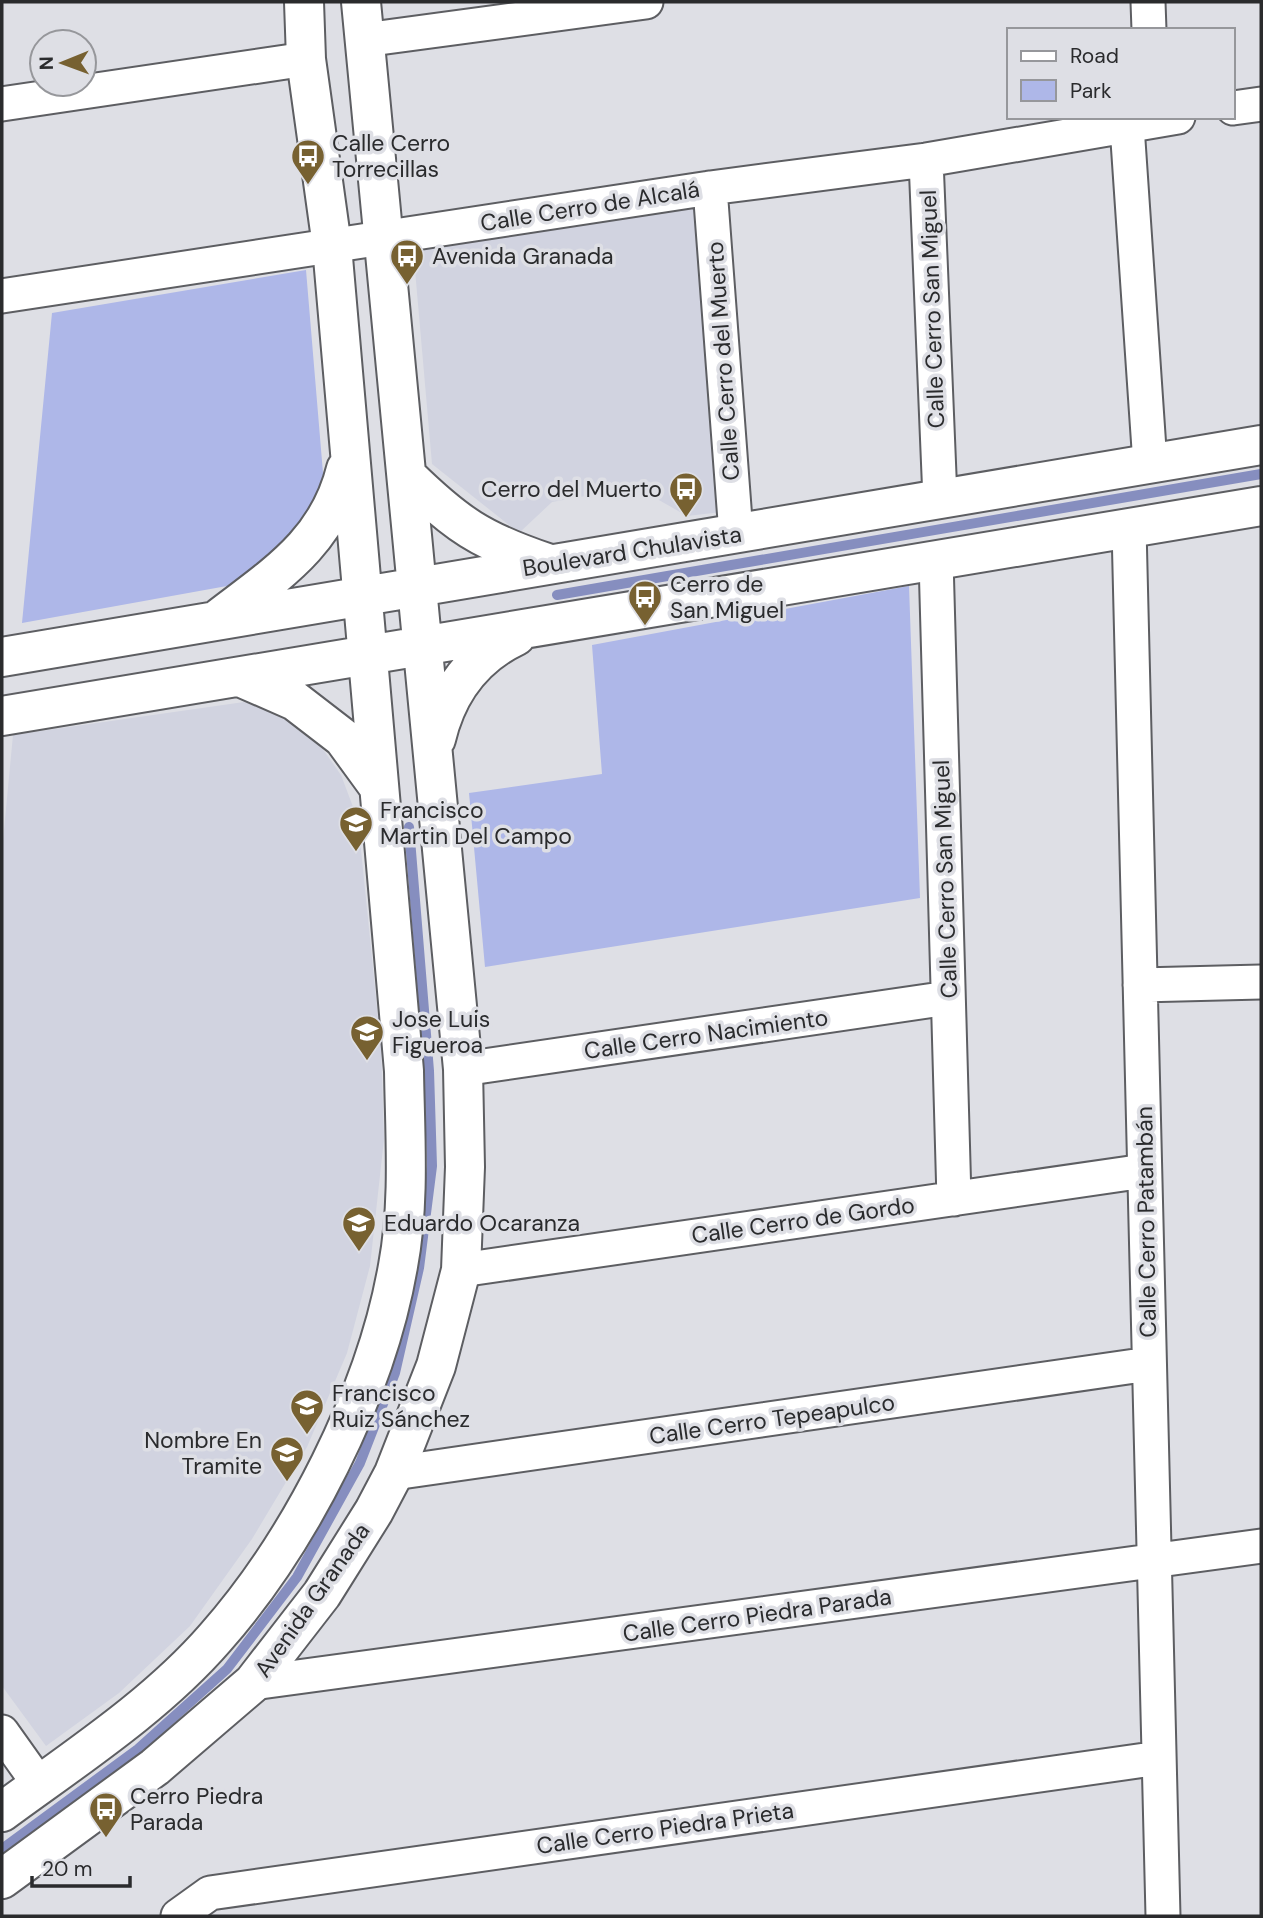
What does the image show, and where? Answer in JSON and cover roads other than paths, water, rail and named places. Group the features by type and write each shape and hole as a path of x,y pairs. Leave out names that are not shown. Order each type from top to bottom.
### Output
{"main road":[{"path":"2,1812 130,1718 215,1639 278,1553 335,1455 372,1365 398,1266 406,1169 404,1071 332,246 306,59 304,2"},
{"name":"Avenida Granada","path":"2,1879 155,1767 253,1683 322,1594 374,1511 394,1473 436,1366 461,1270 465,1167 463,1069 362,2"},
{"name":"Boulevard Chulavista","path":"2,657 1261,445"},
{"path":"216,621 289,564 319,533 340,495 350,454"},
{"path":"407,476 458,522 498,546 553,564"},
{"path":"2,716 1261,506"},
{"path":"434,751 443,710 465,674 495,646 533,628"},
{"path":"240,677 295,701 324,723 343,738 379,786"}],"street":[{"path":"364,40 646,2"},
{"path":"1148,2 1149,28"},
{"path":"2,104 306,59"},
{"path":"1235,108 1261,104"},
{"path":"1150,464 1152,120"},
{"name":"Calle Cerro de Alcalá","path":"2,296 710,188 926,160 1152,120"},
{"name":"Calle Cerro San Miguel","path":"926,160 940,499"},
{"name":"Calle Cerro del Muerto","path":"710,188 736,534"},
{"name":"Calle Cerro Patambán","path":"1129,528 1163,1916"},
{"name":"Calle Cerro San Miguel","path":"936,560 954,1199"},
{"path":"1140,985 1261,982"},
{"name":"Calle Cerro Nacimiento","path":"463,1069 948,998"},
{"name":"Calle Cerro de Gordo","path":"461,1270 1144,1171"},
{"name":"Calle Cerro Tepeapulco","path":"394,1473 1149,1364"},
{"name":"Calle Cerro Piedra Parada","path":"253,1683 1261,1546"},
{"path":"2,1732 39,1784"},
{"name":"Calle Cerro Piedra Prieta","path":"178,1916 209,1893 1159,1758"}],"waterway":[{"path":"557,595 1261,474"},
{"path":"2,1849 138,1749 227,1669 297,1577 360,1463 395,1373 419,1268 432,1166 429,1071 409,827"}],"place":[{"name":"Calle Cerro Torrecillas","path":"308,186"},
{"name":"Avenida Granada","path":"407,286"},
{"name":"Cerro del Muerto","path":"686,519"},
{"name":"Cerro de San Miguel","path":"645,627"},
{"name":"Francisco Martin Del Campo","path":"356,853"},
{"name":"Jose Luis Figueroa","path":"367,1062"},
{"name":"Eduardo Ocaranza","path":"359,1253"},
{"name":"Francisco Ruiz Sánchez","path":"307,1436"},
{"name":"Nombre En Tramite","path":"287,1483"},
{"name":"Cerro Piedra Parada","path":"106,1839"}]}
